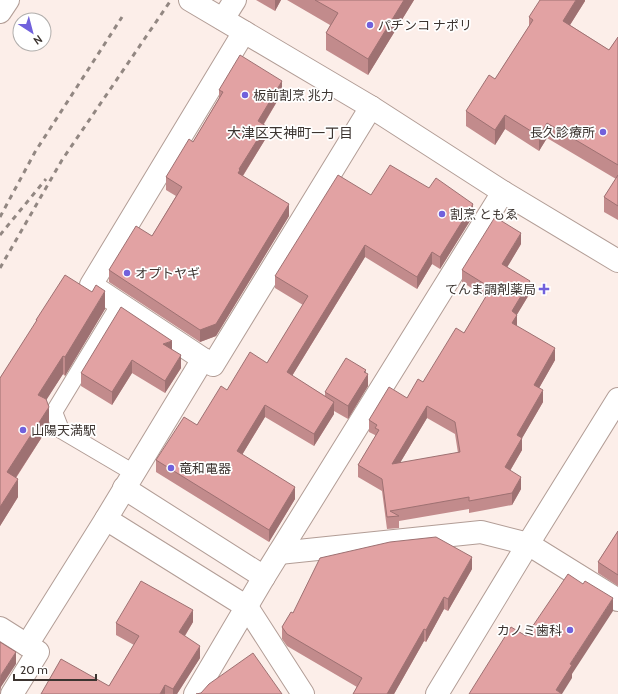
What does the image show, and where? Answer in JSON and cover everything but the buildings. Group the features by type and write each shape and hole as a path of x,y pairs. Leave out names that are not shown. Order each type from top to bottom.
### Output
{"street":[{"path":"0,12 8,0"},
{"path":"190,0 371,107 503,192 618,262"},
{"path":"223,19 235,0"},
{"path":"244,32 91,285 119,305 213,365 371,107"},
{"path":"194,694 247,608 264,577 503,192"},
{"path":"26,645 106,519 203,359"},
{"path":"437,694 618,400"},
{"path":"129,480 264,577"},
{"path":"106,519 247,608 303,694"},
{"path":"279,553 481,532 528,544 618,600"},
{"path":"0,628 38,652 12,694"}],"lane":[{"path":"119,305 54,412 61,430 129,480"}],"railway":[{"path":"0,268 62,160 171,0"},
{"path":"0,217 35,152 122,17"},
{"path":"0,235 46,179"}],"place":[{"name":"パチンコ ナポリ","path":"370,25"},
{"name":"板前割烹 兆力","path":"245,95"},
{"name":"長久診療所","path":"603,132"},
{"name":"割烹 ともゑ","path":"442,214"},
{"name":"オプトヤギ","path":"127,273"},
{"name":"てんま調剤薬局","path":"544,289"},
{"name":"山陽天満駅","path":"23,430"},
{"name":"竜和電器","path":"171,468"},
{"name":"カノミ歯科","path":"570,630"}],"district":[{"name":"大津区天神町一丁目","path":"290,133"}]}
